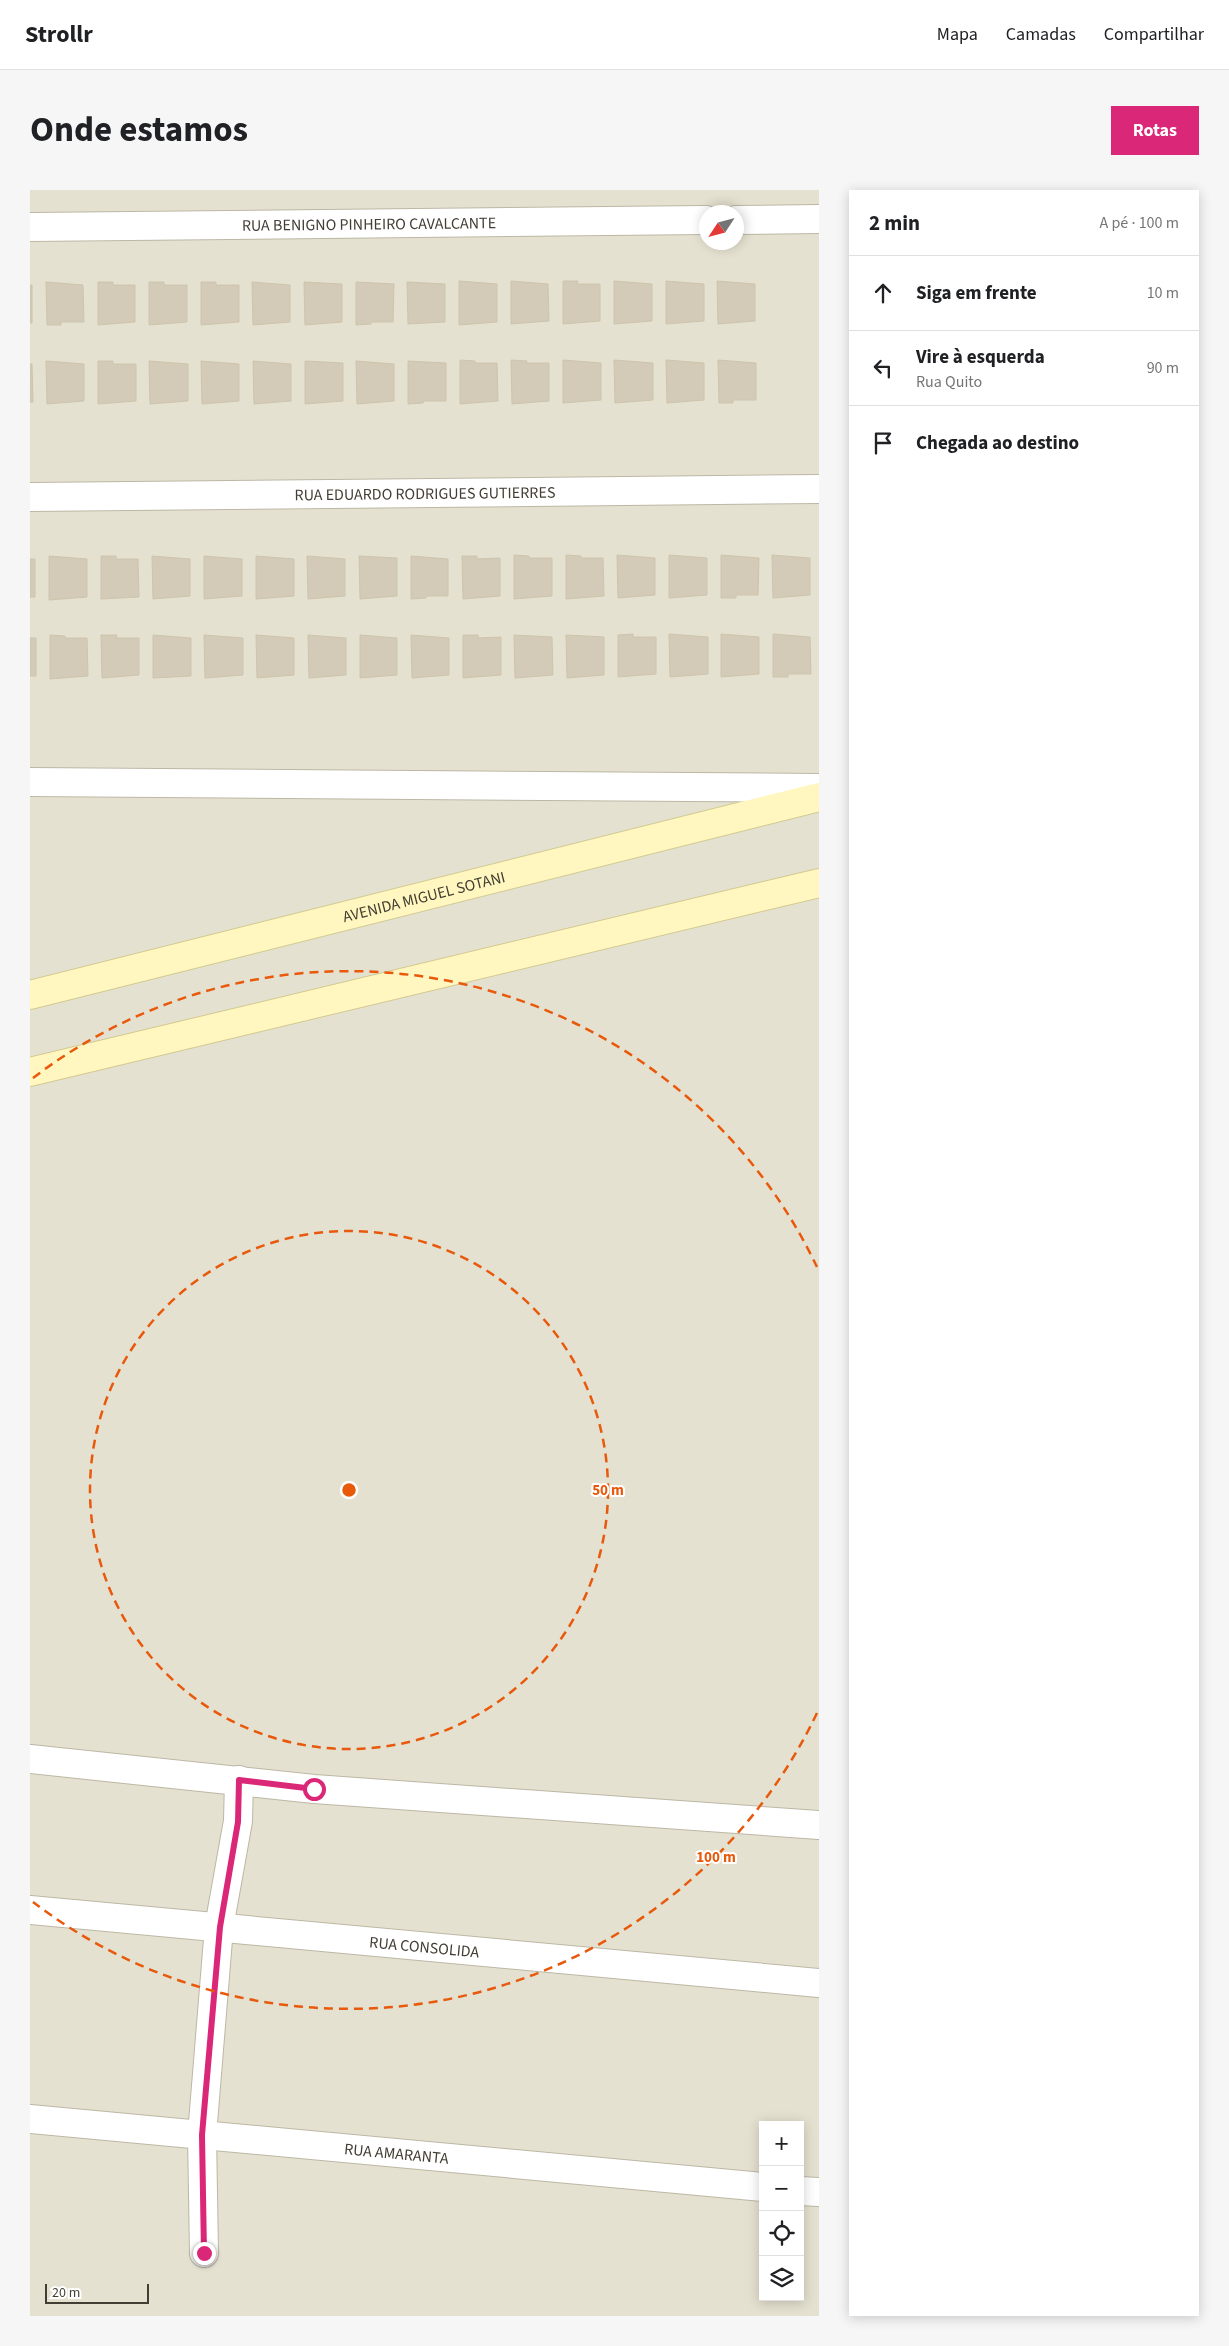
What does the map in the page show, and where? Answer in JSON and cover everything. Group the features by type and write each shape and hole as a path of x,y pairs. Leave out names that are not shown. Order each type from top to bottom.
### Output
{"street":[{"path":"744,220 819,219"},
{"name":"RUA BENIGNO PINHEIRO CAVALCANTE","path":"30,227 699,220"},
{"name":"RUA EDUARDO RODRIGUES GUTIERRES","path":"30,497 819,490"},
{"path":"30,782 819,788"},
{"name":"AVENIDA MIGUEL SOTANI","path":"30,995 819,797"},
{"path":"30,1072 819,883"},
{"path":"30,1759 314,1789 819,1825"},
{"path":"204,2253 202,2135 220,1927 238,1822 239,1780"},
{"name":"RUA CONSOLIDA","path":"30,1910 819,1983"},
{"name":"RUA AMARANTA","path":"30,2119 759,2187"},
{"path":"804,2191 819,2192"}],"shaded area":[{"path":"30,190 819,190 819,2316 30,2316"}],"building":[{"path":"459,281 497,284 497,322 459,325"},
{"path":"511,281 548,284 549,321 511,324"},
{"path":"563,281 578,281 577,284 600,284 600,321 563,324"},
{"path":"614,281 652,284 652,321 614,324"},
{"path":"666,281 704,284 704,321 666,324"},
{"path":"717,281 755,284 755,321 718,324"},
{"path":"46,282 83,285 84,322 61,322 61,325 47,325"},
{"path":"98,282 113,282 113,285 135,285 135,322 98,325"},
{"path":"149,282 164,282 164,285 187,285 187,322 149,325"},
{"path":"201,282 216,282 216,285 239,285 239,322 201,325"},
{"path":"252,282 290,285 290,322 253,325"},
{"path":"304,282 342,284 342,322 305,325"},
{"path":"356,282 394,284 393,322 371,322 371,324 356,325"},
{"path":"407,282 445,284 445,322 408,324"},
{"path":"30,285 32,285 32,323 30,323"},
{"path":"460,360 475,361 475,363 497,363 498,401 460,404"},
{"path":"511,360 527,361 526,363 549,363 549,401 512,404"},
{"path":"563,360 601,363 601,400 563,403"},
{"path":"614,360 653,363 653,400 615,403"},
{"path":"666,360 704,363 704,400 667,403"},
{"path":"718,360 756,363 756,400 733,400 733,403 719,403"},
{"path":"46,361 84,364 84,401 47,404"},
{"path":"98,361 113,361 113,364 136,364 136,401 98,404"},
{"path":"149,361 188,364 188,401 150,404"},
{"path":"201,361 239,364 239,401 202,404"},
{"path":"253,361 291,364 291,401 254,404"},
{"path":"305,361 343,363 343,401 305,404"},
{"path":"356,361 394,364 394,401 357,404"},
{"path":"408,361 446,363 446,401 424,401 423,403 408,404"},
{"path":"30,364 32,364 33,402 30,402"},
{"path":"514,555 529,556 529,558 552,558 552,596 514,599"},
{"path":"566,555 581,556 581,558 603,558 604,596 566,599"},
{"path":"617,555 655,558 655,595 618,598"},
{"path":"669,555 707,558 707,595 669,598"},
{"path":"721,555 759,558 758,595 736,595 736,598 721,598"},
{"path":"772,555 810,558 810,595 773,598"},
{"path":"49,556 87,559 87,597 49,600"},
{"path":"101,556 116,556 116,559 138,559 139,597 101,599"},
{"path":"152,556 190,559 190,596 153,599"},
{"path":"204,556 242,559 242,596 204,599"},
{"path":"256,556 294,559 294,596 256,599"},
{"path":"307,556 345,559 345,596 308,599"},
{"path":"359,556 397,558 397,596 360,599"},
{"path":"411,556 448,559 448,596 426,596 426,598 411,599"},
{"path":"462,556 477,556 477,559 500,558 500,596 463,599"},
{"path":"30,559 35,559 35,597 30,597"},
{"path":"633,634 633,637 656,637 656,674 618,677 618,635"},
{"path":"669,634 708,637 708,674 670,677"},
{"path":"721,634 759,637 759,674 721,677"},
{"path":"773,634 810,637 811,674 788,674 788,677 773,677"},
{"path":"50,635 65,636 65,638 87,638 88,676 50,679"},
{"path":"101,635 117,635 116,638 139,638 139,675 102,678"},
{"path":"153,635 191,638 191,676 153,678"},
{"path":"204,635 243,638 243,675 205,678"},
{"path":"256,635 294,638 294,675 257,678"},
{"path":"308,635 346,638 346,675 309,678"},
{"path":"360,635 397,638 397,675 360,678"},
{"path":"411,635 449,638 449,675 412,678"},
{"path":"463,635 478,635 478,638 501,637 501,675 463,678"},
{"path":"514,635 552,637 553,675 515,678"},
{"path":"566,635 604,637 604,675 567,678"},
{"path":"30,638 36,638 36,676 30,676"}],"route":[{"path":"204,2253 202,2135 220,1927 238,1822 239,1780 314,1789"}]}
